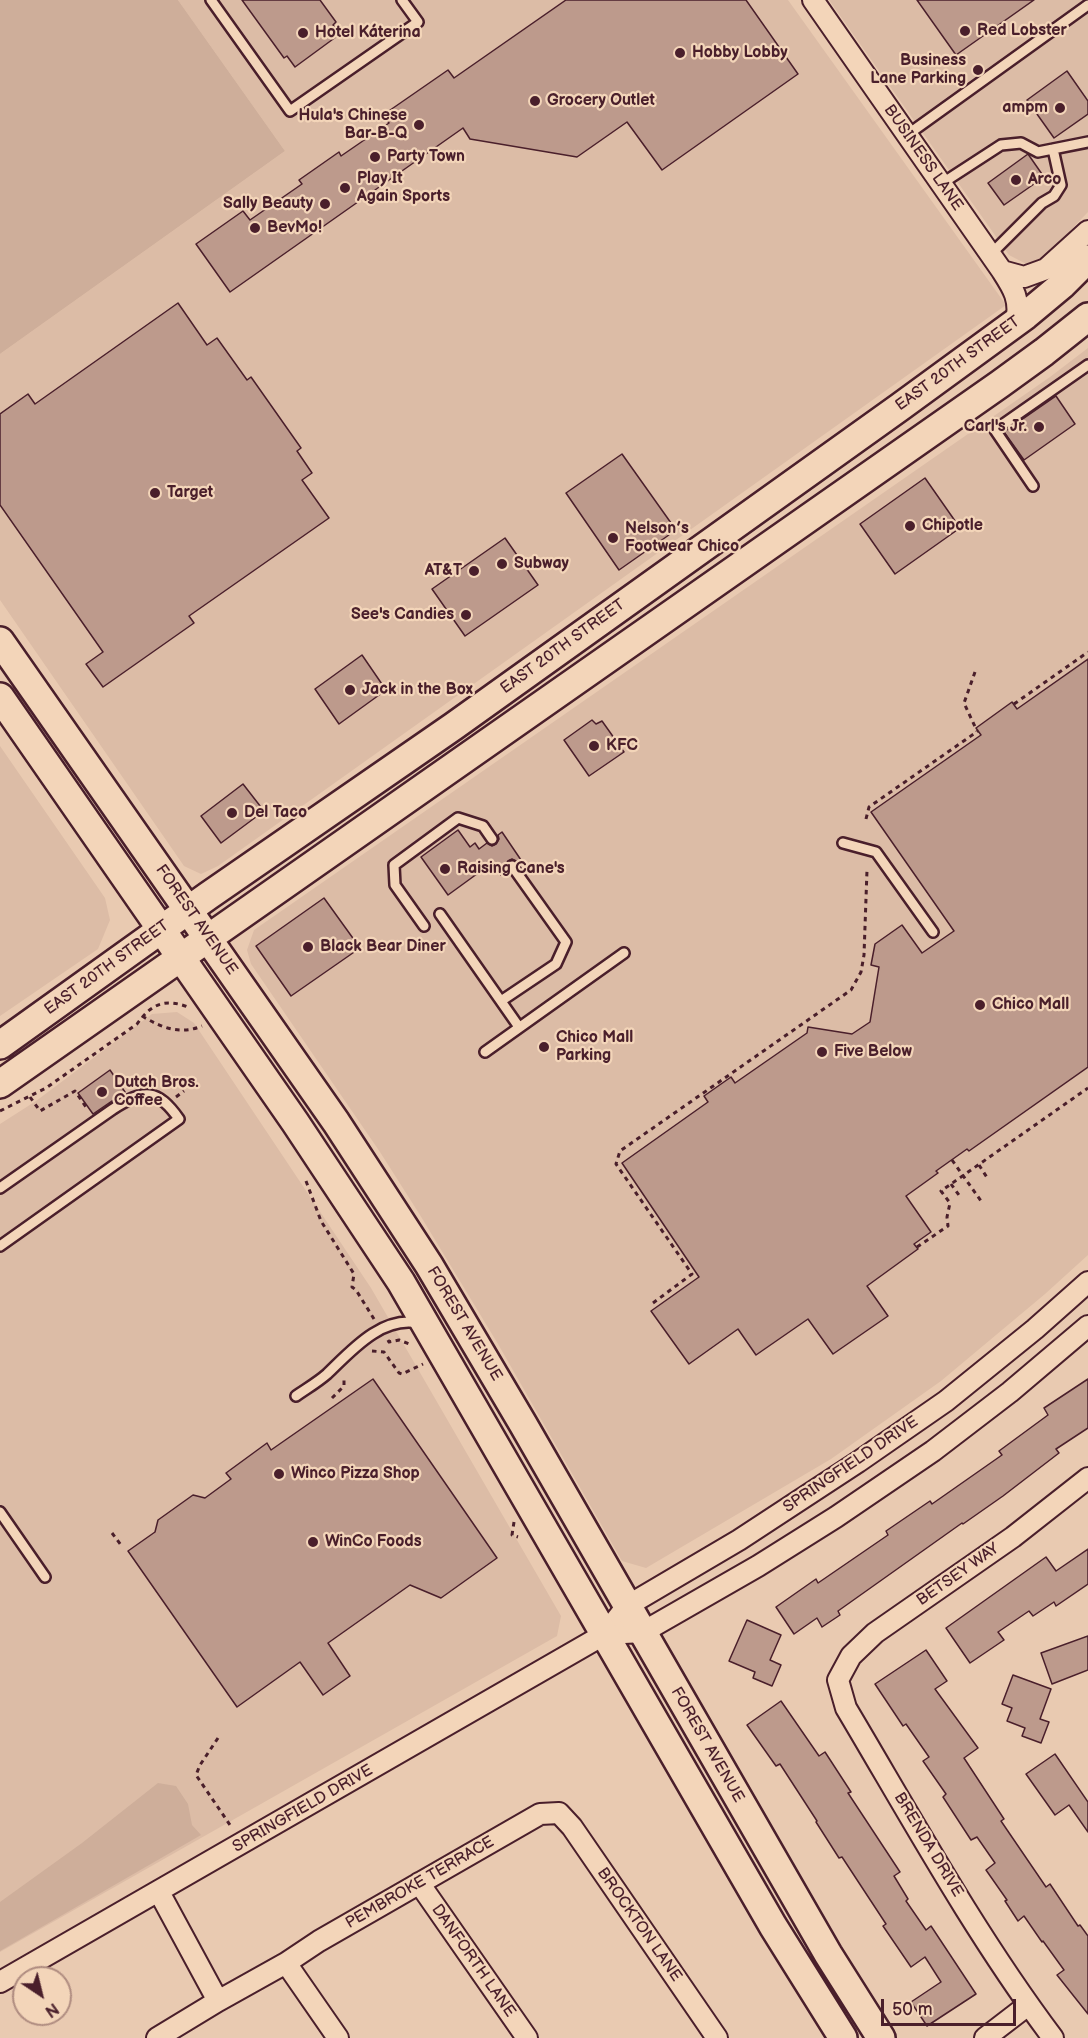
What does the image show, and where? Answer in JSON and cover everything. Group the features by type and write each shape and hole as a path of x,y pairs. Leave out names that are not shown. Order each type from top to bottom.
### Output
{"street":[{"name":"BUSINESS LANE","path":"813,0 1016,292 1018,314 1016,322"},
{"path":"997,263 1024,277 1046,269 1088,231"},
{"name":"EAST 20TH STREET","path":"0,1045 910,400 1047,298 1088,260"},
{"name":"EAST 20TH STREET","path":"0,1084 922,439 1044,352 1088,317"},
{"path":"910,400 944,423"},
{"path":"910,400 922,439"},
{"name":"FOREST AVENUE","path":"0,641 342,1131 429,1265 823,1946 881,2038"},
{"name":"FOREST AVENUE","path":"0,697 318,1154 426,1324 797,1966 843,2038"},
{"path":"463,719 482,746"},
{"name":"SPRINGFIELD DRIVE","path":"0,1982 605,1634 627,1606 749,1533 946,1401 1035,1329 1088,1282"},
{"name":"SPRINGFIELD DRIVE","path":"605,1634 642,1632 758,1566 826,1523 933,1451 1010,1392 1088,1326"},
{"name":"BETSEY WAY","path":"838,1680 851,1656 875,1633 1013,1537 1088,1478"},
{"name":"BRENDA DRIVE","path":"838,1680 846,1708 960,1899 1028,2006 1053,2038"},
{"name":"PEMBROKE TERRACE","path":"157,2038 286,1963 319,1941 540,1814 559,1813"},
{"name":"BROCKTON LANE","path":"559,1813 572,1827 717,2038"},
{"name":"DANFORTH LANE","path":"419,1883 527,2038"},
{"path":"159,1892 218,2001"},
{"path":"286,1963 338,2038"},
{"path":"985,2038 1028,2006"}],"lane":[{"path":"211,0 290,111 418,22 402,0"},
{"path":"907,135 1088,5"},
{"path":"941,184 1001,145 1021,143 1038,152 1088,142"},
{"path":"997,263 1041,203 1054,196 1061,185 1053,149"},
{"path":"1034,486 995,430 1088,365"},
{"path":"423,926 394,885 394,866 458,818 483,826 492,839"},
{"path":"843,843 876,852 933,933"},
{"path":"501,1001 556,964 566,942 512,866"},
{"path":"440,914 519,1027"},
{"path":"485,1052 624,953"},
{"path":"0,1188 128,1099 142,1094 153,1094 164,1101 178,1119 0,1246"},
{"path":"296,1396 326,1375 364,1339 381,1330 408,1321 426,1324"},
{"path":"0,1512 45,1577"}],"path":[{"path":"1014,704 1088,652"},
{"path":"866,819 869,807 977,731 964,703 975,672"},
{"path":"653,1303 692,1274 616,1164 620,1151 851,990 861,972 867,870"},
{"path":"0,1111 55,1083 137,1024 152,1008 166,1003 181,1004 195,1010"},
{"path":"142,1017 156,1025 188,1031 206,1024 203,1020"},
{"path":"201,1026 208,1035"},
{"path":"917,1247 948,1226 950,1203 941,1191 1088,1088"},
{"path":"30,1097 40,1111 75,1091 96,1121"},
{"path":"952,1160 981,1201"},
{"path":"979,1165 988,1179"},
{"path":"302,1173 325,1228 354,1274 352,1287 381,1330"},
{"path":"951,1184 961,1198"},
{"path":"366,1354 376,1350 384,1352 402,1374 423,1364"},
{"path":"332,1398 344,1386 343,1378 346,1372"},
{"path":"112,1533 121,1545"},
{"path":"218,1738 196,1775 230,1825"}],"shaded area":[{"path":"0,0 178,0 285,151 0,354"},
{"path":"178,0 788,0 1006,305 218,866 201,874 184,866 0,600 0,354 285,151"},
{"name":"Business Lane Parking","path":"829,0 1088,0 1088,212 1034,268 1009,255"},
{"path":"1088,348 1088,1255 941,1381 831,1459 646,1568 622,1561 498,1344 420,1215 380,1152 251,964 247,950 254,930 1050,377"},
{"path":"0,746 105,898 110,920 98,949 0,1016"},
{"path":"177,1012 194,1023 371,1288 561,1616 557,1636 0,1952 0,1124 36,1101 152,1014"},
{"path":"158,1783 176,1786 188,1804 192,1825 201,1835 0,1951 0,1902 82,1843"}],"building":[{"name":"Hotel Káterina","path":"242,0 320,0 336,22 333,25 340,34 295,67 287,56 284,58"},
{"path":"566,0 746,0 798,74 662,170 627,122 577,157 470,139 463,128 230,292 196,244 243,211 250,220 302,184 299,180 339,152 341,156 389,123 383,115 448,70 454,78"},
{"name":"Red Lobster","path":"917,0 1034,0 956,55"},
{"name":"ampm","path":"1067,71 1088,101 1088,114 1054,138 1027,100"},
{"name":"Arco","path":"1028,154 1044,177 1004,205 988,183"},
{"name":"Target","path":"178,303 207,345 217,338 247,380 251,377 301,448 297,451 312,473 302,480 329,518 189,616 194,623 103,687 86,664 103,652 0,505 0,414 28,394 35,404"},
{"name":"Carl's Jr.","path":"1056,396 1075,424 1024,460 1004,432"},
{"path":"622,454 676,530 619,570 566,493"},
{"name":"Chipotle","path":"925,478 960,528 895,574 860,524"},
{"path":"505,538 538,585 465,636 432,589"},
{"name":"Jack in the Box","path":"362,655 386,690 339,724 315,689"},
{"name":"Chico Mall","path":"1088,659 1088,1067 969,1151 967,1149 906,1196 931,1232 914,1244 918,1249 867,1286 888,1316 833,1354 808,1319 756,1355 738,1329 689,1364 651,1311 699,1277 622,1163 708,1102 704,1096 731,1077 735,1083 807,1033 808,1027 852,1034 870,1022 879,967 871,965 875,944 902,925 922,953 954,931 871,812 981,735 976,728 1012,702 1017,709"},
{"name":"KFC","path":"592,720 596,724 602,721 624,752 589,776 564,740"},
{"name":"Del Taco","path":"243,784 264,811 221,843 201,816"},
{"path":"458,830 470,847 475,843 479,849 487,843 492,846 496,844 499,839 498,835 502,832 521,860 508,861 505,866 507,870 501,875 492,863 448,895 421,857"},
{"name":"Black Bear Diner","path":"324,898 360,948 291,996 256,946"},
{"name":"Dutch Bros. Coffee","path":"110,1070 125,1092 93,1114 78,1093"},
{"name":"WinCo Foods","path":"373,1379 497,1558 441,1598 410,1585 328,1643 350,1676 323,1695 300,1662 237,1707 128,1551 155,1532 158,1520 193,1495 205,1498 231,1479 226,1473 267,1443 271,1450"},
{"path":"1088,1379 1088,1428 1056,1449 1059,1453 1003,1496 838,1611 840,1615 822,1627 817,1618 794,1634 776,1607 816,1579 818,1583 888,1535 886,1531 930,1501 932,1504 1002,1455 999,1451 1048,1415 1044,1408"},
{"path":"1088,1549 1088,1584 1056,1606 1054,1602 1033,1616 1029,1611 998,1632 1004,1640 970,1663 946,1628 1046,1557 1056,1571"},
{"path":"747,1620 781,1635 770,1660 781,1665 772,1686 753,1678 755,1672 729,1661"},
{"path":"1088,1636 1088,1670 1052,1684 1041,1653"},
{"path":"926,1650 947,1681 935,1689 978,1748 964,1758 1004,1819 1001,1821 1046,1887 1050,1884 1078,1926 1080,1925 1088,1936 1088,2014 1057,1975 1064,1970 1043,1941 1024,1916 1018,1921 1005,1901 1007,1900 986,1870 995,1863 977,1837 971,1840 943,1797 946,1794 923,1761 929,1757 906,1724 903,1726 875,1684"},
{"path":"1013,1675 1051,1689 1040,1719 1049,1722 1041,1743 1022,1736 1025,1728 1007,1721 1012,1708 1002,1704"},
{"path":"781,1701 819,1756 825,1752 851,1792 848,1793 900,1872 894,1876 908,1899 906,1901 926,1930 931,1926 976,1994 927,2026 911,2002 941,1982 925,1957 911,1967 883,1926 886,1924 842,1857 839,1858 780,1764 776,1766 747,1725"},
{"path":"1055,1754 1088,1802 1088,1832 1069,1805 1055,1815 1026,1774"}],"place":[{"name":"Red Lobster","path":"965,31"},
{"name":"Hotel Káterina","path":"303,33"},
{"name":"Hobby Lobby","path":"680,53"},
{"name":"Business Lane Parking","path":"978,70"},
{"name":"Grocery Outlet","path":"535,101"},
{"name":"ampm","path":"1060,108"},
{"name":"Hula's Chinese Bar-B-Q","path":"419,125"},
{"name":"Party Town","path":"375,157"},
{"name":"Arco","path":"1016,180"},
{"name":"Play It Again Sports","path":"345,188"},
{"name":"Sally Beauty","path":"325,204"},
{"name":"BevMo!","path":"255,228"},
{"name":"Carl's Jr.","path":"1039,427"},
{"name":"Target","path":"155,493"},
{"name":"Chipotle","path":"910,526"},
{"name":"Nelson’s Footwear Chico","path":"613,538"},
{"name":"Subway","path":"502,564"},
{"name":"AT&T","path":"474,571"},
{"name":"See's Candies","path":"466,615"},
{"name":"Jack in the Box","path":"350,690"},
{"name":"KFC","path":"594,746"},
{"name":"Del Taco","path":"232,813"},
{"name":"Raising Cane's","path":"445,869"},
{"name":"Black Bear Diner","path":"308,947"},
{"name":"Chico Mall","path":"980,1005"},
{"name":"Chico Mall Parking","path":"544,1047"},
{"name":"Five Below","path":"822,1052"},
{"name":"Dutch Bros. Coffee","path":"102,1092"},
{"name":"Winco Pizza Shop","path":"279,1474"},
{"name":"WinCo Foods","path":"313,1542"}]}
